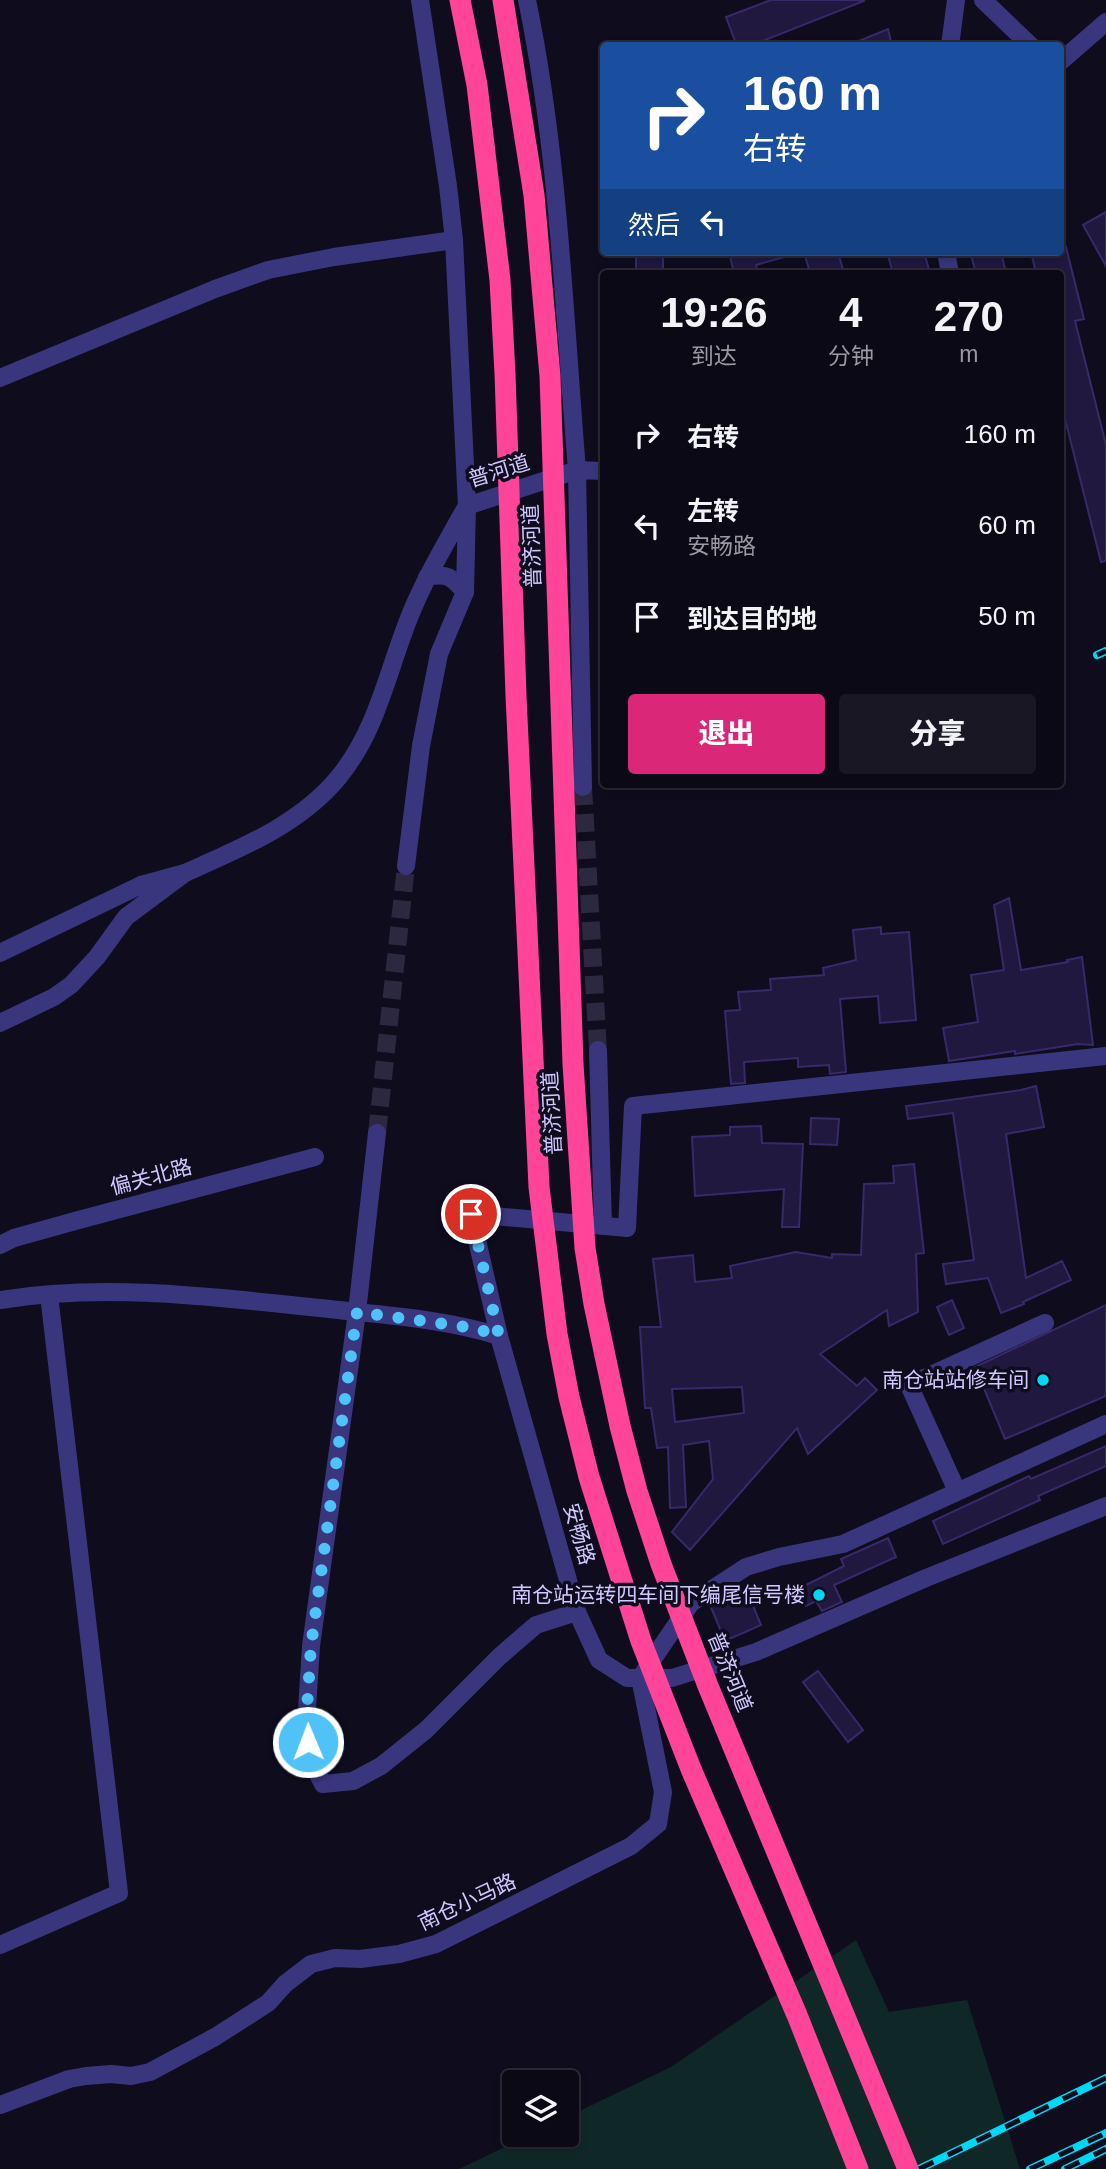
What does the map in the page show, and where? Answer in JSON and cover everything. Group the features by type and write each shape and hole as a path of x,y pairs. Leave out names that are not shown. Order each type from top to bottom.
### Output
{"highway":[{"name":"普济河道","path":"460,0 477,85 500,280 539,1187 559,1347 589,1477 641,1641 691,1769 797,2015 858,2169"},
{"name":"普济河道","path":"503,0 534,195 549,364 573,1064 585,1248 598,1328 634,1478 661,1564 708,1686 908,2169"}],"street":[{"name":"普河道","path":"419,0 454,240 467,506 577,470"},
{"path":"527,0 537,48 553,171 577,470 583,788"},
{"path":"951,42 956,0"},
{"path":"983,0 1027,42"},
{"path":"1064,59 1106,22"},
{"path":"0,378 215,289 268,270 334,257 454,240"},
{"path":"577,470 600,471"},
{"path":"0,953 141,886 185,873 266,835 294,817 337,780 372,726 409,618 467,506"},
{"path":"406,866 421,746 439,654 465,593 467,506"},
{"path":"428,577 442,574 449,576 465,593"},
{"path":"0,1023 54,997 71,985 127,918 185,873"},
{"path":"598,1050 603,1226 627,1228 633,1107 1106,1056"},
{"path":"377,1133 357,1312 311,1646 306,1725 310,1759 323,1784 354,1781 381,1766 426,1730 499,1657 536,1625 577,1612"},
{"name":"偏关北路","path":"0,1245 14,1238 75,1220 315,1157"},
{"name":"安畅路","path":"603,1226 471,1214 499,1336 577,1612 599,1660 627,1678 673,1678 756,1652 926,1578 1106,1506"},
{"path":"0,1300 131,1291 219,1297 474,1328 499,1336"},
{"path":"0,1945 119,1893 49,1295"},
{"path":"957,1491 908,1385 1045,1323"},
{"path":"640,1678 691,1604 746,1567 843,1544 1106,1424"},
{"name":"南仓小马路","path":"0,2105 69,2079 86,2076 131,2076 150,2072 215,2037 268,2003 285,1984 311,1965 335,1958 360,1959 400,1954 436,1944 631,1846 658,1824 663,1792 640,1678"}],"green space":[{"path":"856,1940 889,2012 967,2000 1020,2169 459,2169 505,2147 579,2147 579,2111 671,2067"}],"building":[{"path":"771,0 864,1 760,42 735,42 726,17"},
{"path":"888,29 891,42 856,42"},
{"path":"1106,212 1106,266 1083,225"},
{"path":"1064,247 1084,319 1075,321 1106,445 1106,561 1101,562 1064,415 1064,270 1035,270 1032,256 1064,256"},
{"path":"636,256 663,256 663,270 636,270"},
{"path":"730,256 788,256 756,265 757,270 733,270"},
{"path":"805,256 839,256 843,270 809,270"},
{"path":"888,256 925,256 929,270 892,270"},
{"path":"971,256 1002,256 1005,270 975,270"},
{"path":"1009,898 1021,970 1082,957 1093,1045 1078,1044 1015,1054 1015,1051 949,1061 943,1028 978,1022 971,975 1004,970 994,905"},
{"path":"881,927 881,934 909,932 916,1020 880,1023 878,996 840,999 846,1072 830,1074 829,1065 798,1067 798,1058 744,1062 745,1083 731,1084 725,1011 740,1010 738,992 771,990 770,979 824,975 823,968 856,960 853,930"},
{"path":"1036,1086 1044,1127 1006,1134 1026,1278 1062,1261 1071,1280 1001,1313 988,1278 946,1284 943,1264 974,1260 953,1113 908,1119 906,1106"},
{"path":"811,1118 839,1119 837,1145 810,1144"},
{"path":"761,1126 762,1143 803,1144 799,1227 782,1227 784,1189 695,1196 692,1137 730,1135 730,1127"},
{"path":"914,1164 924,1253 916,1254 918,1312 889,1326 887,1310 820,1354 857,1386 865,1378 877,1390 808,1454 797,1428 690,1550 672,1532 713,1479 709,1441 683,1445 686,1507 670,1508 668,1447 657,1448 651,1408 645,1408 640,1327 661,1327 653,1259 693,1255 695,1282 732,1278 730,1266 796,1252 832,1258 832,1254 861,1255 864,1184 894,1183 893,1166","holes":["742,1387 744,1413 675,1422 672,1389"]},
{"path":"952,1300 964,1328 949,1335 937,1307"},
{"name":"南仓站站修车间","path":"1106,1305 1106,1396 1005,1439 975,1367"},
{"path":"1106,1446 1106,1466 1038,1496 1040,1500 943,1544 933,1521 1029,1476 1031,1479"},
{"path":"888,1538 896,1557 834,1585 842,1602 822,1611 816,1601 806,1606 798,1589 844,1566 841,1559"},
{"path":"746,1589 761,1625 725,1641 710,1605"},
{"path":"818,1671 863,1730 848,1742 803,1682"}],"tunnel":[{"path":"583,787 598,1050"},
{"path":"377,1133 406,866"}],"railway":[{"path":"1097,655 1106,651"},
{"path":"919,2169 1106,2078"},
{"path":"1030,2169 1106,2133"},
{"path":"1065,2169 1106,2149"}],"place":[{"name":"南仓站站修车间","path":"1043,1380"},
{"name":"南仓站运转四车间下编尾信号楼","path":"819,1595"}],"route":[{"path":"308,1742 306,1725 311,1646 357,1312 474,1328 499,1336 471,1214"}]}
